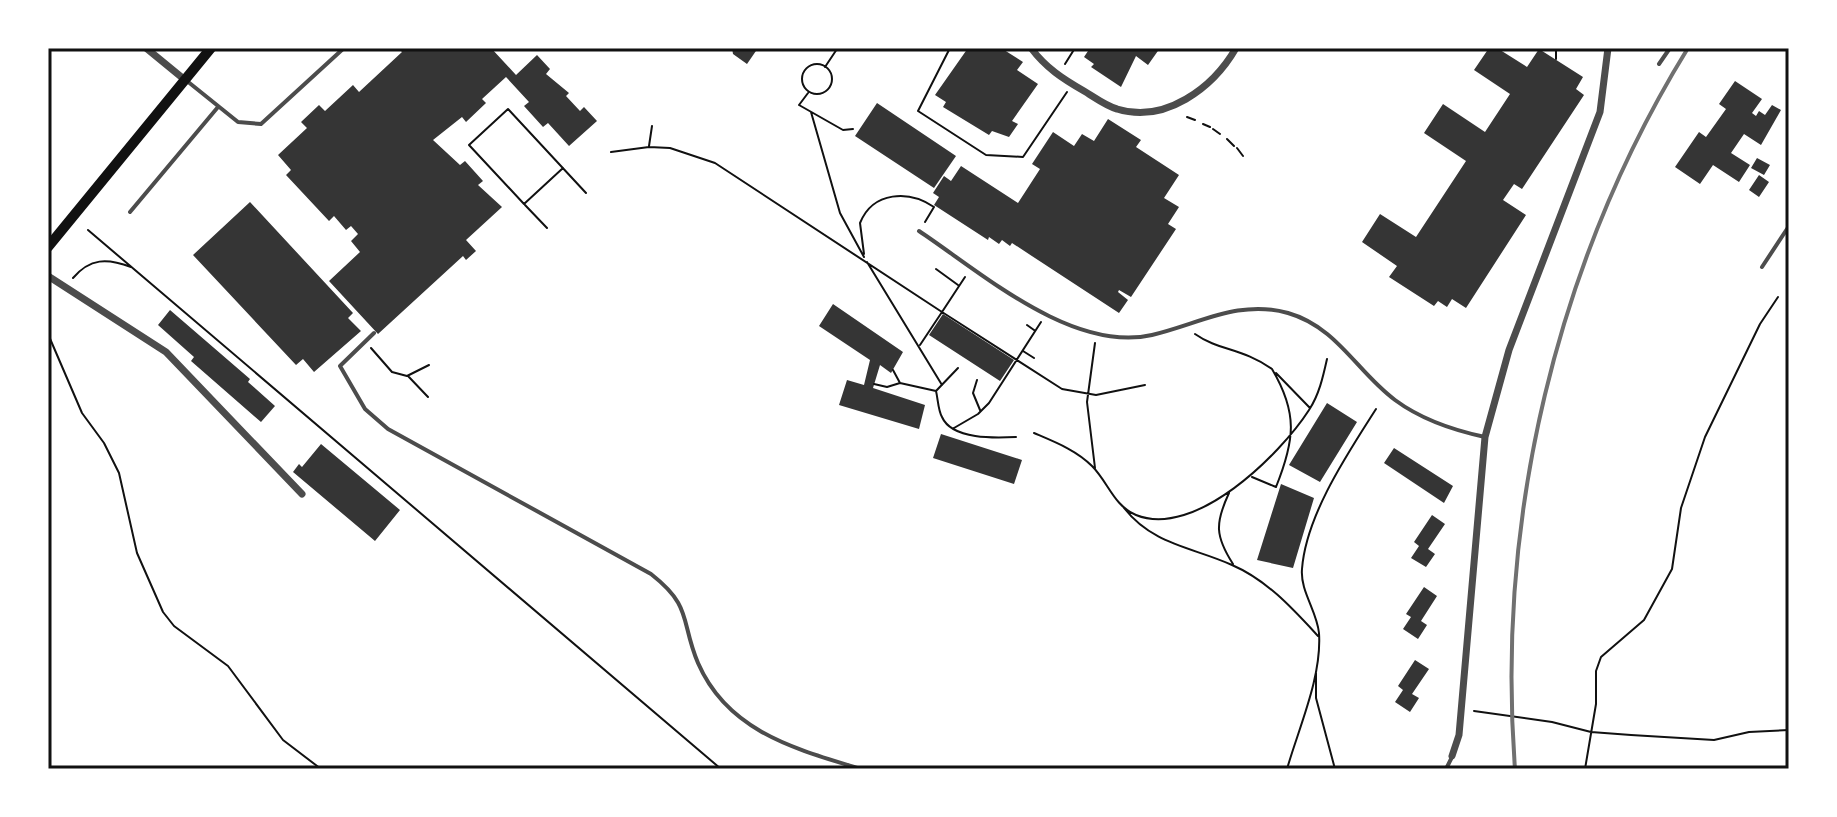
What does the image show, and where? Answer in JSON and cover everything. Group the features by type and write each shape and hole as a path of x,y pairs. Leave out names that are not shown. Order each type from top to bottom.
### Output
{"main road":[{"path":"49,244 211,48"}],"street":[{"path":"146,48 185,80"},
{"path":"1031,48 1045,67 1073,85 1114,109 1139,114 1160,111 1202,89 1236,48"},
{"path":"1452,756 1459,735 1485,437 1509,350 1600,112 1608,48"},
{"path":"48,276 166,352 302,494"}],"lane":[{"path":"185,80 238,122 261,124 344,48"},
{"path":"1659,64 1670,48"},
{"path":"130,212 218,107"},
{"path":"1762,267 1789,226"},
{"path":"919,231 1050,317 1097,334 1149,335 1219,313 1250,307 1288,313 1331,335 1373,382 1419,416 1452,430 1485,437"},
{"path":"374,333 340,366 365,409 388,429 651,574 671,590 682,605 697,662 731,711 775,741 861,769"},
{"path":"1446,769 1452,756"}],"path":[{"path":"825,67 837,49 844,48"},
{"path":"950,48 918,111 986,155 1023,157 1073,85"},
{"path":"1058,75 1075,48"},
{"path":"1556,48 1556,59"},
{"path":"816,64 825,67 832,81 828,90 819,94 809,92 802,80 804,71 816,64"},
{"path":"809,92 799,105 843,130 853,129"},
{"path":"547,228 469,145 508,109 586,193"},
{"path":"811,112 840,213 942,385"},
{"path":"1187,117 1195,120"},
{"path":"1203,124 1220,134"},
{"path":"649,147 652,126"},
{"path":"1227,139 1243,156"},
{"path":"611,152 649,147 685,152 715,163 1062,389 1088,395 1117,393 1145,385"},
{"path":"524,204 563,168"},
{"path":"865,259 860,223 877,201 907,196 922,199 934,207 919,231"},
{"path":"88,230 721,769"},
{"path":"64,288 90,262 104,260 136,269"},
{"path":"919,346 972,266"},
{"path":"936,269 959,285"},
{"path":"1585,769 1596,671 1601,657 1644,620 1672,569 1681,508 1705,437 1760,324 1778,297"},
{"path":"954,428 980,411 1040,323"},
{"path":"1027,325 1035,331"},
{"path":"1194,333 1206,341 1246,352 1272,369 1310,408"},
{"path":"48,334 82,413 104,443 119,473 137,553 163,612 174,626 228,666 283,740 321,769"},
{"path":"1095,469 1088,395 1097,334"},
{"path":"364,342 392,372 407,376 428,397"},
{"path":"1022,351 1034,358"},
{"path":"1122,505 1133,514 1159,520 1186,513 1231,490 1291,434 1310,408 1327,359"},
{"path":"407,376 429,365"},
{"path":"936,391 958,368"},
{"path":"1250,475 1276,487 1285,464 1291,434 1288,399 1272,369"},
{"path":"893,370 900,383"},
{"path":"977,380 973,393 980,411"},
{"path":"874,384 887,387 900,383 936,391"},
{"path":"936,391 941,417 954,428 989,439 1016,437"},
{"path":"1335,769 1316,698 1317,619 1308,602 1301,570 1317,515 1333,478 1376,409"},
{"path":"1034,433 1070,450 1095,469 1136,523 1164,542 1234,565 1270,588 1319,637"},
{"path":"1231,490 1218,524 1219,541 1234,565"},
{"path":"1287,769 1316,668"},
{"path":"1461,709 1552,722 1591,732 1714,740 1749,732 1789,730"}],"building":[{"path":"398,48 491,48 516,75 537,55 550,69 546,74 569,93 566,96 580,111 584,107 597,121 569,146 548,123 543,127 524,106 529,102 506,77 482,99 486,103 466,122 462,117 433,140 460,165 465,161 483,181 478,185 502,207 466,240 476,251 466,260 463,256 378,334 329,281 360,252 351,241 358,234 351,226 346,230 334,216 329,221 286,175 291,170 278,155 307,128 301,122 319,105 325,111 353,85 359,92 402,52"},
{"path":"732,48 758,48 747,64 733,54"},
{"path":"968,48 1001,48 1023,62 1017,70 1038,84 1012,121 1018,124 1009,137 992,131 989,135 943,107 946,102 935,95"},
{"path":"1090,48 1160,48 1148,65 1136,56 1121,87 1091,67 1094,64 1084,57"},
{"path":"1489,48 1497,48 1527,67 1539,49 1583,77 1576,89 1584,95 1522,189 1514,184 1503,200 1526,215 1466,308 1452,299 1447,307 1438,301 1434,306 1389,277 1397,266 1362,242 1380,214 1416,237 1466,161 1424,133 1443,104 1485,132 1510,94 1474,70"},
{"path":"1735,81 1762,99 1752,113 1756,116 1759,111 1765,115 1772,105 1781,110 1761,145 1744,134 1731,153 1750,165 1739,182 1713,165 1700,184 1675,167 1699,132 1706,137 1726,109 1719,104"},
{"path":"877,103 956,156 934,188 855,136"},
{"path":"1108,119 1141,140 1136,147 1179,175 1164,198 1179,207 1168,224 1176,229 1131,297 1119,290 1128,300 1119,313 1012,243 1010,246 1002,240 999,244 989,237 988,240 934,205 939,197 933,193 944,176 951,181 961,166 1018,203 1040,169 1032,164 1053,132 1074,146 1082,134 1094,141"},
{"path":"1757,158 1770,165 1764,175 1751,168"},
{"path":"1759,175 1769,182 1759,197 1749,190"},
{"path":"250,202 353,313 348,318 361,331 314,372 303,359 296,365 193,255"},
{"path":"833,304 903,352 891,373 880,365 873,388 925,405 919,429 839,405 847,380 864,385 870,360 819,326"},
{"path":"170,310 250,379 248,382 275,406 261,422 191,361 194,357 158,325"},
{"path":"943,314 1014,360 1000,381 929,335"},
{"path":"1327,403 1357,422 1320,482 1289,465"},
{"path":"941,434 1022,460 1014,484 933,458"},
{"path":"321,444 400,510 375,541 293,472 299,464 302,467"},
{"path":"1394,448 1453,486 1444,503 1384,463"},
{"path":"1281,484 1314,498 1293,568 1257,560"},
{"path":"1432,515 1445,524 1428,549 1435,554 1426,567 1411,558 1419,546 1414,542"},
{"path":"1424,587 1437,596 1421,621 1427,625 1418,639 1403,629 1411,617 1406,614"},
{"path":"1415,660 1429,669 1412,694 1419,698 1410,712 1395,702 1403,690 1398,686"}],"railway":[{"path":"1515,769 1512,675 1515,581 1527,487 1545,395 1570,304 1603,216 1642,130 1688,48"}]}
